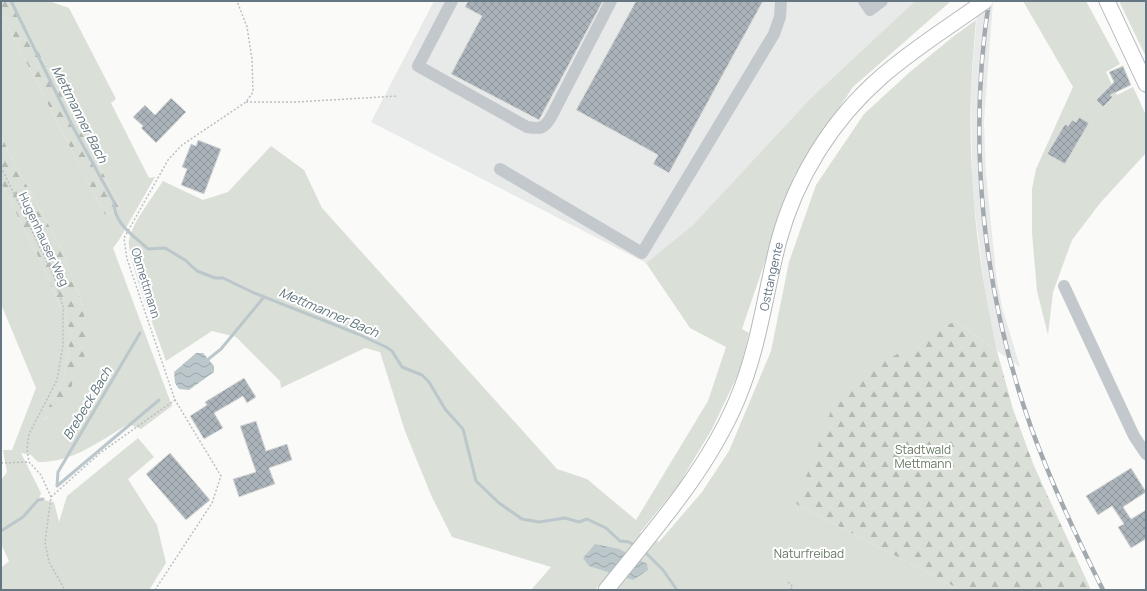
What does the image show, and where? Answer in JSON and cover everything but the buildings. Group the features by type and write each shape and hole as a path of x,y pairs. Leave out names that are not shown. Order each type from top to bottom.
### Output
{"main road":[{"name":"Osttangente","path":"606,590 665,516 706,460 738,398 758,338 773,264 783,227 797,192 814,158 847,112 876,82 901,61 985,1"},
{"path":"1106,3 1146,84"}],"lane":[{"path":"452,1 418,66 527,127 539,128 546,126 611,1"},
{"path":"500,169 642,253 774,34 780,17 782,1"},
{"path":"864,1 870,10 882,1"},
{"path":"1064,286 1134,436 1146,454"}],"path":[{"path":"237,1 247,27 252,59 253,92 246,102"},
{"path":"246,102 296,102 398,96"},
{"name":"Obmettmann","path":"155,590 212,503 221,476 175,400 127,259 124,238 168,160 182,145 246,102"},
{"name":"Hugenhauser Weg","path":"1,167 53,274 63,306 63,346 57,380 29,434 27,450 29,462"},
{"path":"51,497 100,453 175,400"},
{"path":"1,463 29,462 41,476 51,497 46,542 49,562 65,590"},
{"path":"788,582 793,587 789,590"}],"shaded area":[{"path":"434,1 915,1 810,99 693,225 646,263 371,122"},
{"path":"978,1 993,1 984,122 986,174 996,274 1002,307 1020,367 997,351 987,307 972,187 971,90"}],"green space":[{"path":"1,1 12,1 121,207 105,215 1,13"},
{"path":"12,1 49,1 69,8 116,99 111,103 149,178 155,177 113,248 172,406 141,429 128,424 85,450 62,459 38,462 31,455 21,453 41,493 39,499 54,502 59,522 67,496 138,438 154,457 128,479 157,525 166,563 149,590 1,590 1,568 9,561 1,544 1,480 7,472 3,450 12,450 36,388 1,304 1,183 43,266 71,333 64,378 43,420 61,410 83,306 60,246 10,155 1,134 1,13 105,215 121,207"},
{"name":"Naturfreibad","path":"915,1 951,1 853,87 794,176 742,329 749,333 740,370 712,429 679,484 640,533 659,542 702,492 729,451 771,351 789,262 816,185 864,114 911,71 976,20 972,64 970,123 973,189 984,287 997,351 955,321 796,504 961,590 610,590 598,586 595,590 531,590 551,567 452,537 431,495 405,431 380,352 365,348 281,388 280,381 236,337 212,331 166,361 144,299 129,249 131,233 144,209 163,181 203,200 228,192 271,146 304,170 322,208 557,469 587,479 636,520 708,401 726,347 690,328 646,263 693,225 810,99"},
{"path":"1023,1 1086,1 1120,64 1106,72 1117,95 1133,87 1146,115 1146,153 1101,202 1072,240 1053,292 1048,335 1037,291 1032,233 1032,189 1036,169 1073,87"},
{"path":"1119,1 1146,1 1146,57"},
{"path":"1,134 10,155 60,246 83,306 87,350 61,411 42,420 64,378 71,333 43,266 1,183"},
{"name":"Stadtwald Mettmann","path":"955,321 997,351 1013,409 1034,466 1091,590 961,590 796,504 832,408 852,380"}],"water":[{"path":"196,353 203,353 214,366 214,372 189,390 179,389 175,383 174,372"},
{"path":"595,544 619,549 647,564 648,570 633,580 589,566 583,558"}],"waterway":[{"name":"Mettmanner Bach","path":"11,1 73,127 114,202 117,217 125,228 148,249 165,248 185,260 197,271 215,278 223,278 252,292 358,334 386,347 392,351 402,367 422,375 429,382 445,409 463,429 476,481 499,503 522,519 539,522 565,518 579,522 587,519 606,528 620,541 629,542 636,546"},
{"path":"206,361 221,349 264,297"},
{"name":"Brebeck Bach","path":"57,486 58,472 140,333"},
{"path":"57,486 159,400"},
{"name":"Brebeck Bach","path":"1,531 23,517 38,500 43,499"},
{"name":"Mettmanner Bach","path":"644,551 663,570 677,590"}],"railway":[{"path":"989,1 983,55 980,109 980,164 984,218 991,272 1015,379 1032,430 1065,511 1103,590"}]}
